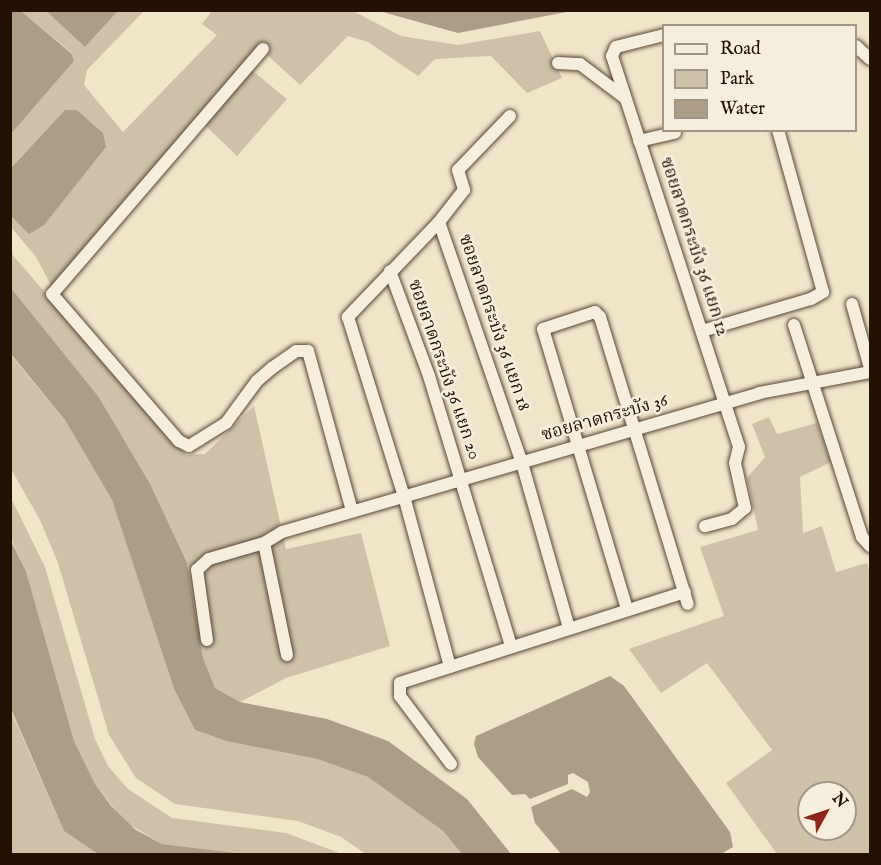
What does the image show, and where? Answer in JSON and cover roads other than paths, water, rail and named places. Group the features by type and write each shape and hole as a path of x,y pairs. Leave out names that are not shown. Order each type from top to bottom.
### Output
{"street":[{"name":"ซอยลาดกระบัง 36 แยก 12","path":"662,36 612,51 625,98 739,447 735,463 746,504 732,519 705,526"},
{"path":"857,47 870,57"},
{"path":"263,49 52,294 178,441 189,446 226,423 257,381 272,368 296,351 308,351 352,510"},
{"path":"558,63 580,64 625,98"},
{"name":"ซอยลาดกระบัง 36 แยก 18","path":"510,116 458,170 464,190 439,222 522,463 569,628"},
{"path":"702,331 811,299 823,292 779,132"},
{"path":"639,141 675,133"},
{"path":"439,222 348,317 405,500 450,667"},
{"name":"ซอยลาดกระบัง 36 แยก 20","path":"390,271 463,481 511,646"},
{"path":"852,304 870,370"},
{"path":"451,764 436,748 398,688 408,679 627,609 686,598 598,313 570,318 543,329 627,609"},
{"path":"794,325 862,537 870,546"},
{"name":"ซอยลาดกระบัง 36","path":"207,640 197,570 209,560 264,543 282,532 352,510 405,500 577,446 724,404 870,370"},
{"path":"264,543 287,655"}],"water":[{"path":"11,10 21,11 72,54 74,61 11,134"},
{"path":"46,11 118,11 85,47"},
{"path":"379,11 572,11 458,33"},
{"path":"65,110 77,110 103,133 106,147 44,225 29,234 11,216 11,168"},
{"path":"11,288 98,396 150,484 187,563 203,658 215,688 240,702 327,719 388,741 467,799 511,854 462,854 443,831 368,777 317,759 226,741 195,730 174,689 112,500 65,420 11,354"},
{"path":"10,539 26,571 74,741 95,784 112,807 136,830 162,844 245,854 98,854 64,831 11,709"},
{"path":"610,676 624,686 730,832 733,847 721,854 561,854 535,823 531,807 572,789 587,797 590,792 588,782 573,773 568,775 568,784 530,799 525,794 512,795 478,757 474,744 476,736"}]}
